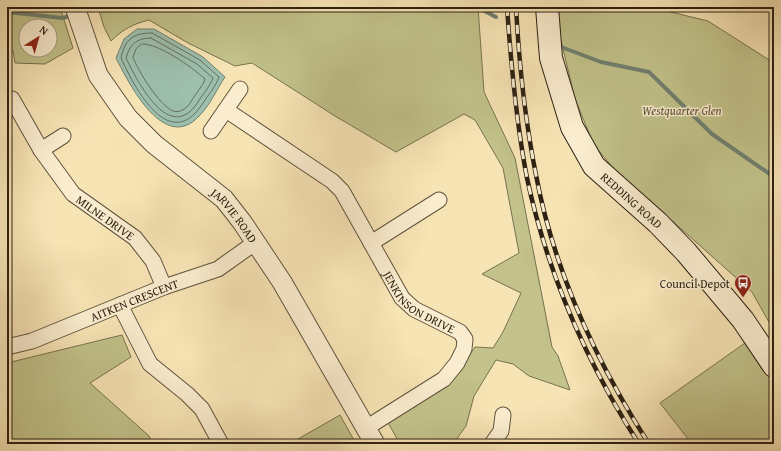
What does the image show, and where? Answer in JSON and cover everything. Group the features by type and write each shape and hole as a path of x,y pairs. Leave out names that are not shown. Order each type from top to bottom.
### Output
{"main road":[{"name":"REDDING ROAD","path":"547,7 551,58 572,127 594,166 658,224 691,257 743,320 774,366"}],"street":[{"name":"JARVIE ROAD","path":"78,15 98,75 128,118 154,144 224,199 256,242 282,282 370,436"},
{"path":"211,131 240,89"},
{"name":"MILNE DRIVE","path":"12,100 41,150 73,194 135,238 153,261 164,287"},
{"name":"JENKINSON DRIVE","path":"226,110 332,181 342,191 402,298 414,309 460,332 465,339 464,349 457,363 444,379 370,436"},
{"path":"41,150 63,136"},
{"path":"371,243 440,200"},
{"name":"AITKEN CRESCENT","path":"7,347 32,341 164,287 218,269 256,242"},
{"path":"120,305 150,364 187,394 202,409 221,444"},
{"path":"494,443 501,431 503,415"}],"green space":[{"path":"7,7 60,7 73,48 58,57 58,18 18,18 18,58 56,58 45,64 15,63 13,50 7,50"},
{"path":"98,7 478,7 484,92 515,158 552,347 558,356 570,390 529,376 513,364 496,360 474,396 466,426 453,444 400,444 387,421 461,367 475,347 493,348 503,332 521,293 482,274 519,253 503,168 475,120 464,114 396,152 335,116 252,63 235,66 188,43 149,20 128,28 111,41 104,27"},
{"name":"Westquarter Glen","path":"559,7 650,7 708,21 774,63 774,331 752,292 614,169 594,145 575,99 558,28"},
{"path":"122,335 131,357 90,383 149,436 153,444 7,444 7,363"},
{"path":"745,343 774,384 774,444 692,444 660,403"},
{"path":"340,415 356,444 298,444 298,439"}],"water":[{"path":"137,29 154,29 203,57 225,77 204,111 187,125 174,127 161,121 139,98 122,70 116,58 124,39"}],"waterway":[{"path":"82,11 93,7"},
{"path":"477,7 496,17"},
{"path":"7,12 63,18 72,15"},
{"path":"556,45 601,62 649,72 712,134 774,177"}],"railway":[{"path":"507,7 514,93 523,157 535,213 571,316 602,381 639,444"},
{"path":"516,7 521,70 529,133 536,175 554,246 566,281 595,349 649,444"}],"place":[{"name":"Council Depot","path":"743,298"}]}
